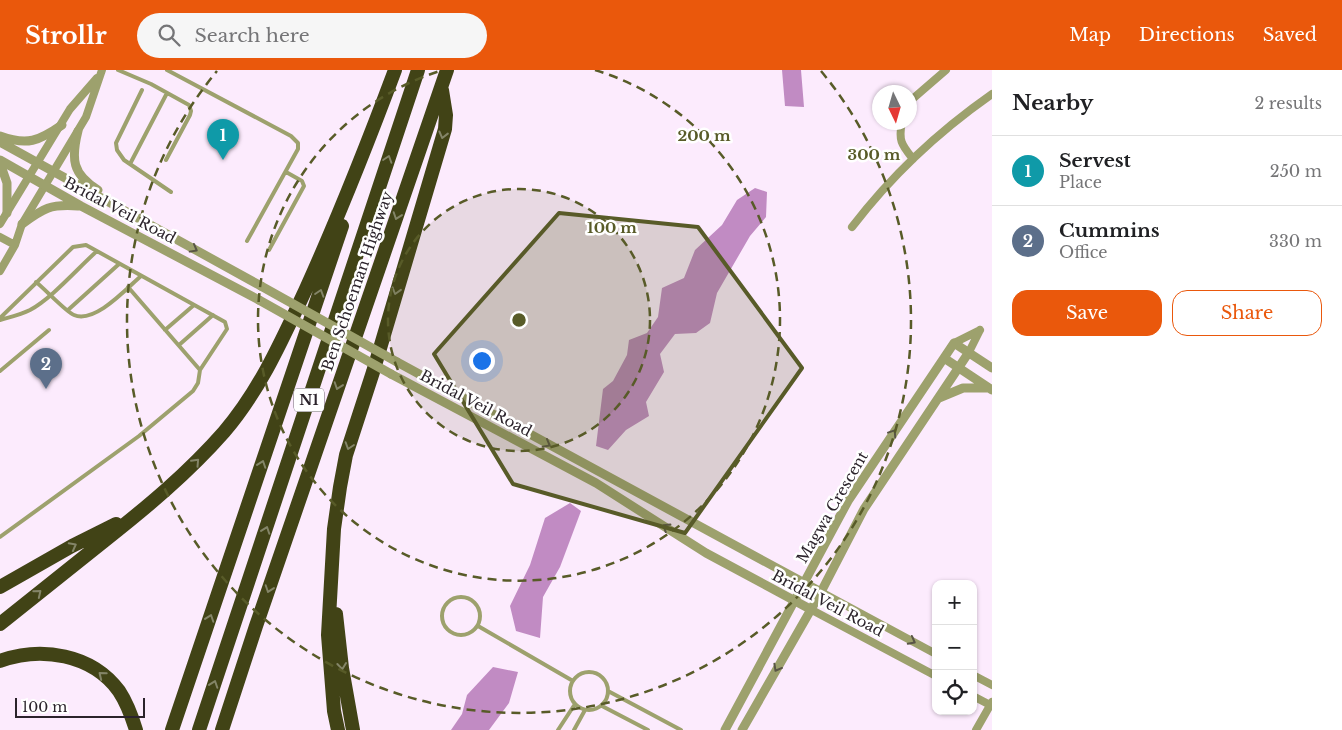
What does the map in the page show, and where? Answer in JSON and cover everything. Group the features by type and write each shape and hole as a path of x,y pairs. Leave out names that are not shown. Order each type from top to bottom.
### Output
{"highway":[{"path":"0,624 161,496 187,472 225,431 252,395 286,333 312,276 359,166 395,70"},
{"name":"Ben Schoeman Highway","path":"199,730 418,70"},
{"name":"Ben Schoeman Highway","path":"222,730 447,70"},
{"path":"338,730 334,711 328,635 334,528 346,455 373,372 445,129 446,115 441,87"},
{"path":"172,730 377,119"},
{"path":"0,587 119,522 161,496"},
{"path":"331,583 342,668 353,730"},
{"path":"0,661 16,656 48,653 71,658 93,668 110,681 119,691 129,709 136,730"}],"street":[{"path":"917,96 946,70"},
{"path":"0,224 70,109 101,72"},
{"path":"0,271 14,245 22,224 86,117 101,72"},
{"path":"852,227 888,184 913,159 971,108 992,94"},
{"path":"0,136 12,141 28,142 41,138 62,125"},
{"path":"901,130 900,138 902,145 913,159"},
{"path":"78,131 73,154 74,163 82,177 90,185 164,232"},
{"name":"Bridal Veil Road","path":"0,142 397,362 932,652"},
{"path":"0,161 7,183 7,213"},
{"name":"Bridal Veil Road","path":"0,161 259,300 391,374 596,483 706,553 932,674"},
{"path":"22,224 48,207 63,205 81,206"},
{"path":"0,237 14,245"},
{"path":"954,343 980,330 969,352"},
{"path":"954,343 992,368"},
{"name":"Magwa Crescent","path":"725,730 848,501 954,343"},
{"name":"Magwa Crescent","path":"742,730 821,592 864,509 969,352"},
{"path":"944,358 990,389"},
{"path":"937,399 963,388 990,389"},
{"path":"977,677 992,685"},
{"path":"976,730 991,705 977,698"}],"lane":[{"path":"118,70 189,105 191,111 166,160"},
{"path":"167,70 296,140 298,149 247,241"},
{"path":"142,90 116,143 120,156 171,192"},
{"path":"130,164 167,93"},
{"path":"269,250 304,186 302,181 286,172"},
{"path":"0,319 73,247 86,245 225,322 227,329 200,370 198,383 193,391 139,436 0,537"},
{"path":"0,319 32,310 96,251"},
{"path":"68,310 119,264"},
{"path":"36,282 74,315 85,316 100,312 141,276"},
{"path":"128,287 200,370"},
{"path":"165,330 194,305"},
{"path":"179,345 213,315"},
{"path":"0,371 49,330"},
{"path":"455,598 468,598 474,601 480,613 478,626 469,634 463,635 451,632 443,624 442,612 445,605 455,598"},
{"path":"478,626 573,681"},
{"path":"583,673 596,673 606,682 608,692 606,701 602,706 591,711 574,704 570,693 573,681 583,673"},
{"path":"608,692 681,730"},
{"path":"558,730 574,704"},
{"path":"602,706 648,730"},
{"path":"574,730 585,710"}],"highlighted area":[{"path":"559,213 698,227 802,368 685,533 513,484 434,354"}],"shaded area":[{"path":"782,70 801,70 804,107 785,106"},
{"path":"755,188 767,192 766,217 750,236 717,293 710,323 696,333 675,334 660,354 664,372 646,402 649,416 626,430 608,450 596,446 603,389 613,381 627,355 629,340 647,333 658,317 662,288 684,278 695,250 722,225 737,200"},
{"path":"570,503 581,511 560,567 543,597 540,638 516,631 510,606 530,565 545,518"},
{"path":"493,667 518,672 509,703 489,730 451,730 462,714 467,695"}],"place":[{"name":"Servest","path":"223,160"},
{"name":"Cummins","path":"46,389"}]}
